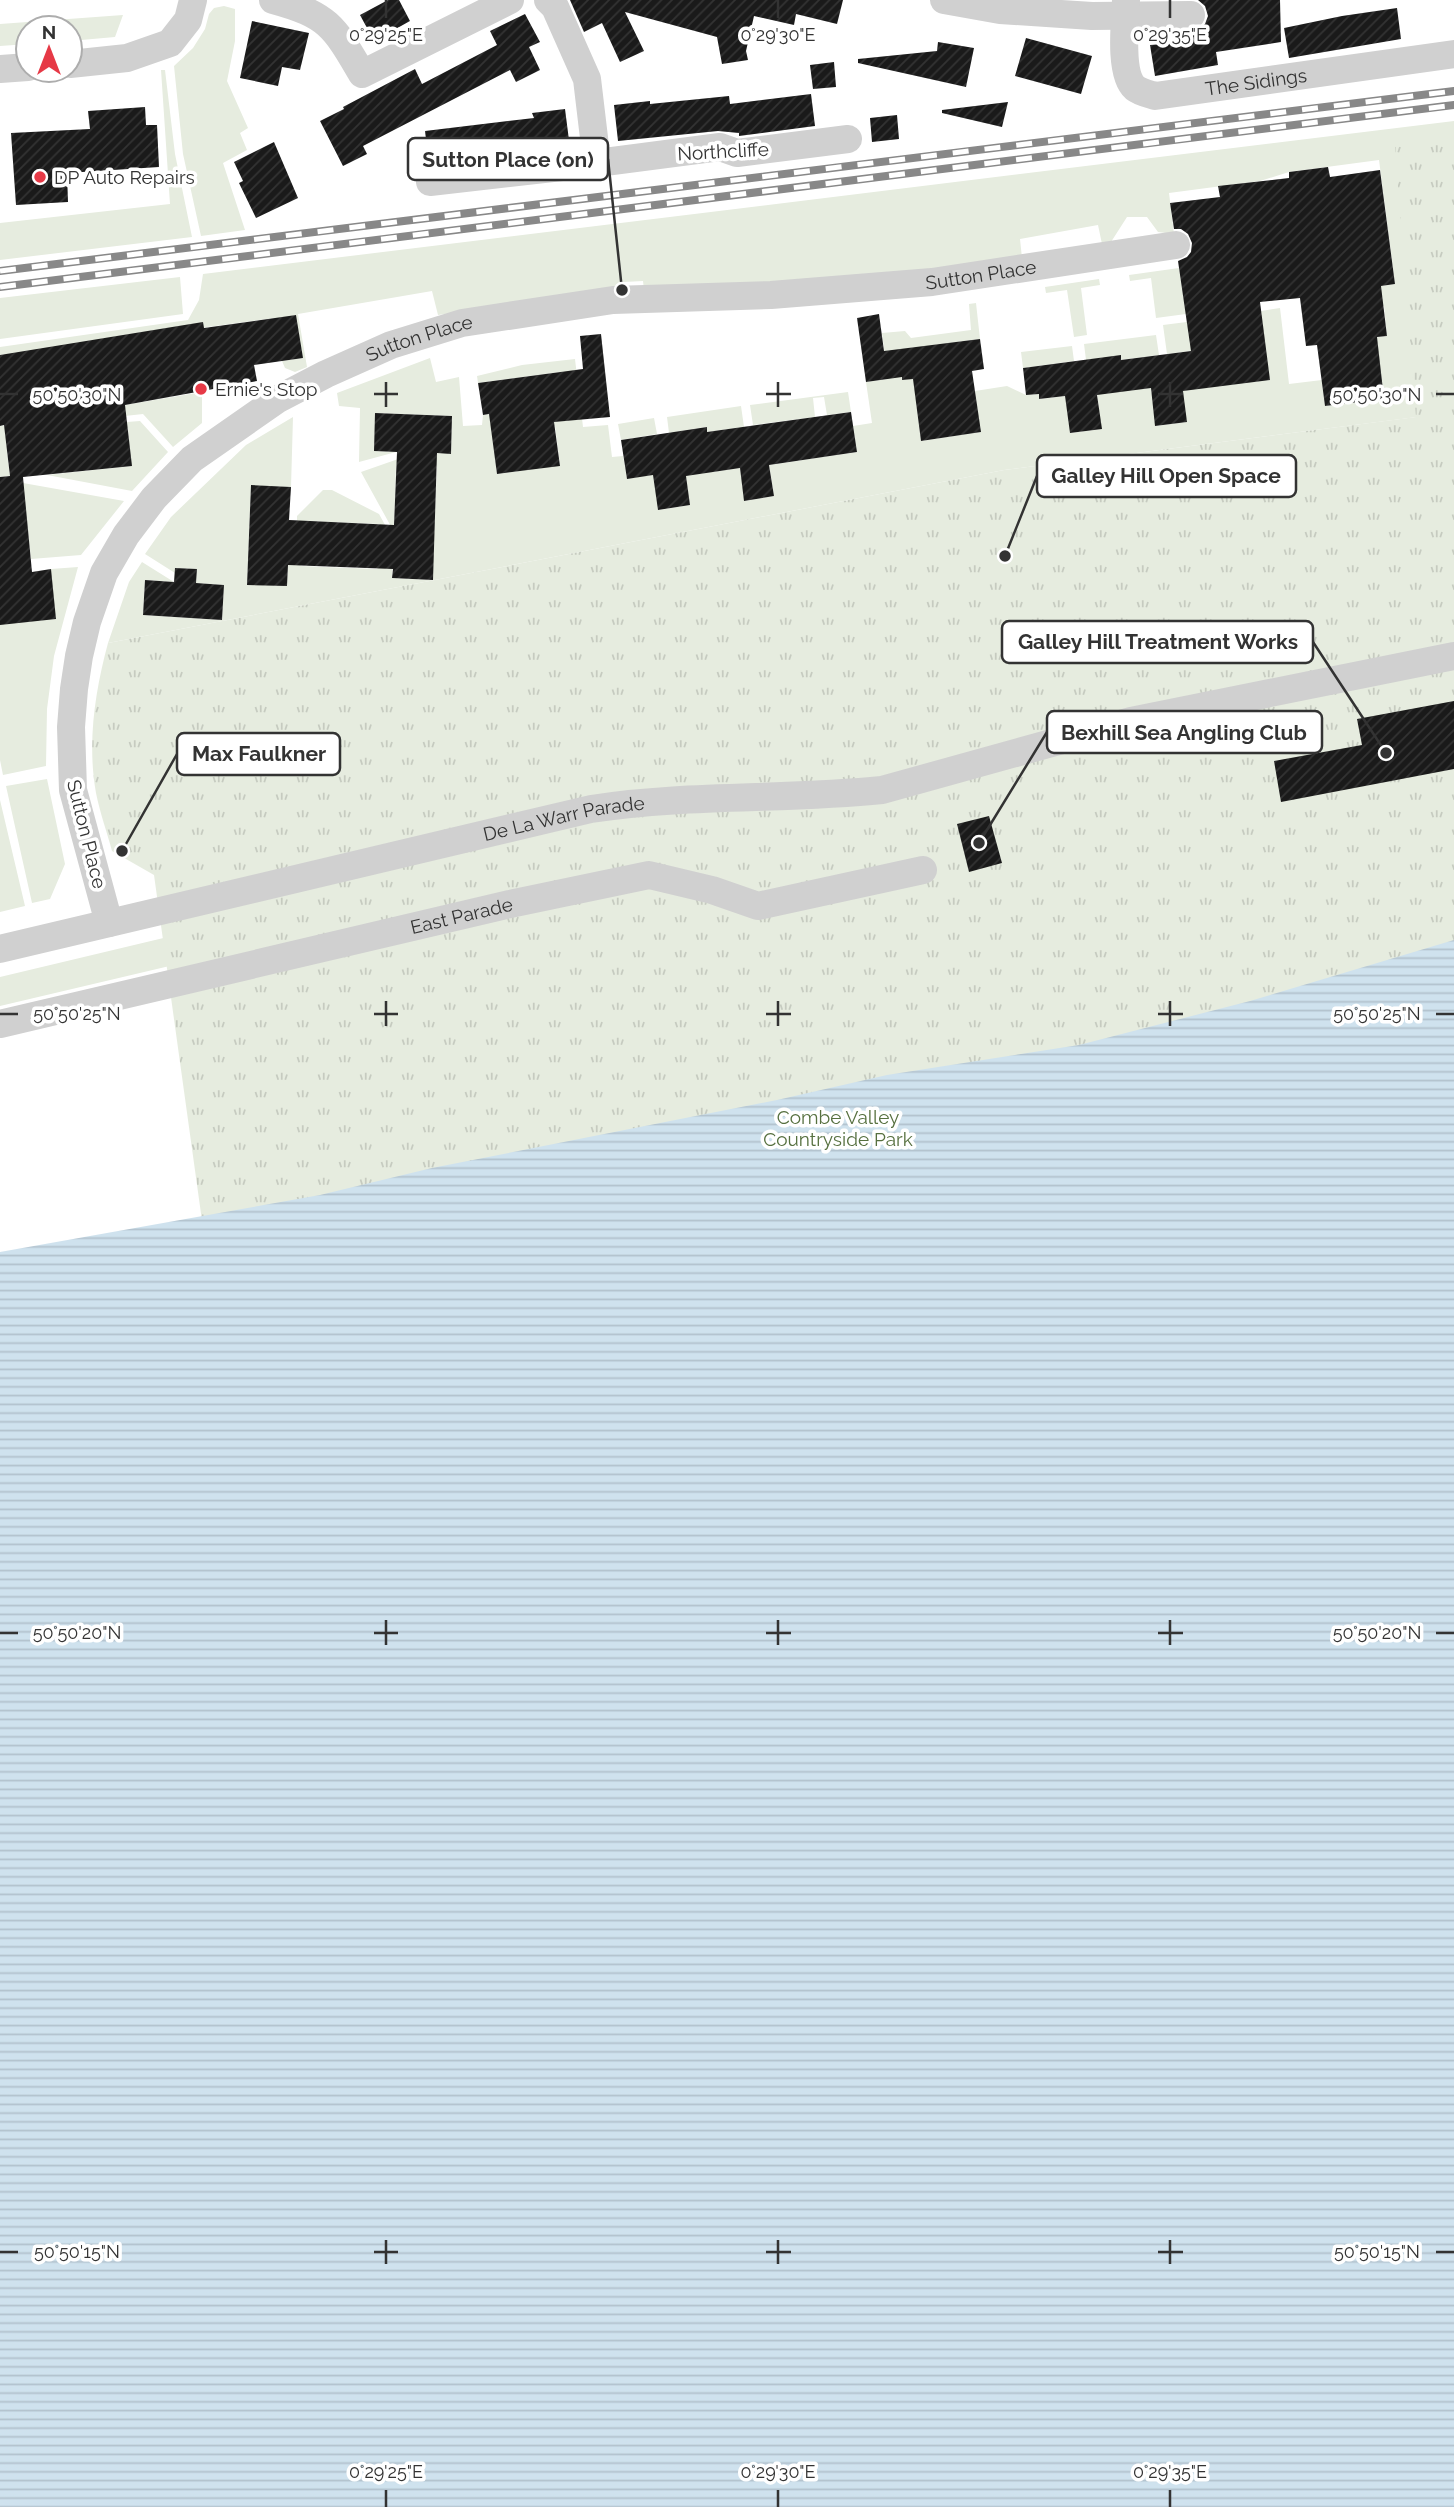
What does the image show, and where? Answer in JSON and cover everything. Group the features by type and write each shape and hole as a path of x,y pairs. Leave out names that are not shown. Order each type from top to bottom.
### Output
{"street":[{"path":"84,63 127,58 170,43 188,20 192,0"},
{"path":"273,0 301,8 326,21 338,33 362,74 510,0"},
{"path":"548,0 555,7 587,79 597,163"},
{"path":"944,0 1000,10 1092,16 1126,7 1191,15"},
{"name":"The Sidings","path":"1126,7 1125,56 1129,81 1136,90 1156,96 1454,54"},
{"name":"Northcliffe","path":"430,182 720,147 737,153 848,139"},
{"name":"Sutton Place","path":"109,923 78,813 72,778 71,727 74,689 87,622 104,573 126,535 154,498 192,459 278,399 391,345 475,321 613,300 771,295 932,282 1176,245"},
{"name":"De La Warr Parade","path":"0,949 591,809 640,801 882,790 1132,722 1454,656"},
{"name":"East Parade","path":"0,1024 510,904 649,875 712,890 758,906 923,870"}],"green space":[{"path":"224,6 235,9 235,41 227,81 248,128 240,133 247,150 223,163 245,230 201,236 183,154 174,66 193,48 214,8"},
{"path":"123,15 115,37 84,40 84,18"},
{"path":"14,23 14,45 0,46 0,24"},
{"path":"161,70 165,70 175,154 192,237 0,260 0,223 170,204"},
{"path":"1454,121 1454,162 1408,302 1417,417 1004,470 108,643 129,582 142,562 174,582 145,580 143,615 222,620 224,585 196,583 197,569 175,568 175,573 145,554 171,517 246,445 293,417 291,487 251,486 247,584 287,586 289,546 301,566 377,569 393,549 392,578 432,580 437,467 421,453 451,453 452,416 376,413 374,451 396,452 359,462 360,408 339,406 337,393 430,358 436,382 459,377 463,426 482,425 483,415 509,412 492,433 497,474 560,465 555,426 521,430 560,372 478,383 477,376 522,365 575,359 583,427 608,425 612,457 623,456 627,478 653,475 659,510 690,505 685,471 711,472 740,468 745,501 774,496 769,465 857,452 853,426 872,423 866,382 888,379 882,333 905,331 911,338 971,330 969,304 976,303 980,339 898,350 902,380 931,376 916,400 921,441 980,432 975,391 1007,386 1026,395 1039,394 1040,399 1065,396 1071,433 1101,429 1097,392 1151,388 1156,426 1186,422 1182,385 1243,314 1280,308 1289,384 1322,380 1325,406 1384,399 1379,358 1356,340 1387,336 1384,306 1303,315 1375,287 1395,284 1379,160 1289,172 1260,181 1169,193 1174,234 1158,232 1147,217 1127,217 1111,242 1102,244 1098,225 1020,239 1022,258 959,270 644,290 643,281 624,282 624,292 583,294 438,315 432,291 298,314 307,367 295,372 285,368 282,361 303,358 275,318 0,355 0,347 188,320 199,300 203,274"},
{"name":"Combe Valley Countryside Park","path":"1454,142 1454,1634 208,1264 154,875 112,851 96,793 92,736 99,680 108,643 1004,470 1416,417 1395,147"},
{"path":"1179,268 1186,314 1156,318 1151,278 1130,281 1129,275"},
{"path":"180,277 183,314 0,339 0,298"},
{"path":"1099,279 1100,285 1081,288 1087,335 1074,337 1067,290 1046,293 1045,287"},
{"path":"1226,317 1230,346 1167,354 1163,325"},
{"path":"1156,335 1159,355 1121,360 1121,356 1086,360 1084,344"},
{"path":"1072,346 1074,361 1023,368 1021,352"},
{"path":"202,392 202,423 173,447 143,414 79,421 7,450 10,476 0,477 0,426"},
{"path":"848,392 851,412 827,415 824,397 813,398 815,417 753,425 750,405"},
{"path":"741,406 744,427 707,432 706,427 669,433 667,417"},
{"path":"654,418 657,434 621,440 618,424"},
{"path":"140,421 168,452 132,491 47,475 131,466 128,428 101,430 101,424"},
{"path":"401,458 396,466 394,532 361,472"},
{"path":"23,483 124,501 81,555 31,559"},
{"path":"323,490 332,490 379,514 389,532 379,524 304,521 297,528 297,516"},
{"path":"78,567 54,656 47,709 46,766 3,775 0,760 0,625 51,569"},
{"path":"47,779 65,864 50,899 32,903 6,786"},
{"path":"0,800 25,906 0,912"},
{"path":"197,930 195,960 0,1006 0,977"}],"water":[{"path":"1454,940 1454,2507 0,2507 0,1252 320,1195 432,1168 777,1100 887,1075 1079,1045 1250,1001"}],"building":[{"path":"388,0 399,0 410,21 374,41 360,15"},
{"path":"570,0 843,0 837,24 796,14 794,25 754,16 746,51 748,60 722,64 717,37 625,12 644,51 620,62 602,23 584,32"},
{"path":"1198,0 1280,0 1281,42 1216,52 1218,65 1155,76 1150,45 1193,38 1193,31 1205,24 1208,16 1205,6"},
{"path":"1397,8 1401,39 1289,58 1284,28"},
{"path":"525,14 540,42 529,47 540,70 516,82 510,70 363,146 367,154 343,166 320,121 415,69 422,84 497,45 490,31"},
{"path":"252,21 309,33 300,70 282,67 278,86 240,78"},
{"path":"1026,38 1092,56 1081,94 1015,76"},
{"path":"938,42 974,48 966,87 858,63 858,59 937,51"},
{"path":"834,62 836,87 813,89 810,65"},
{"path":"811,94 815,126 739,136 739,133 718,131 618,141 614,105 729,96 730,104"},
{"path":"1008,102 1002,127 942,113 942,110"},
{"path":"145,107 146,125 157,125 159,167 67,173 68,202 16,205 11,133 90,129 88,111"},
{"path":"565,109 570,148 429,163 425,131 534,118 532,113"},
{"path":"897,115 899,139 872,142 870,118"},
{"path":"274,142 298,198 256,218 239,183 243,181 234,162"},
{"path":"1328,167 1330,177 1380,170 1395,284 1381,286 1387,336 1377,337 1384,399 1325,406 1317,345 1306,346 1300,298 1260,302 1270,380 1183,391 1187,422 1155,426 1151,388 1097,395 1102,429 1070,433 1065,396 1039,399 1039,394 1026,395 1023,368 1121,355 1121,360 1191,351 1178,261 1191,252 1192,243 1188,234 1181,229 1174,229 1170,203 1220,197 1218,186 1289,178 1289,172"},
{"path":"879,314 884,351 980,339 984,369 972,371 981,432 921,441 913,379 902,380 902,377 866,382 857,318"},
{"path":"296,315 303,358 254,365 257,381 125,405 132,466 23,477 32,572 51,569 56,619 0,625 0,477 10,476 4,425 0,426 0,355 203,322 204,328"},
{"path":"601,334 610,417 554,422 560,466 497,474 489,414 483,415 478,383 583,369 580,336"},
{"path":"851,412 857,452 769,465 774,496 744,501 740,468 686,476 690,505 658,510 653,475 627,479 621,440 707,427 707,432"},
{"path":"375,413 452,416 451,454 437,453 433,580 392,578 393,569 288,565 287,586 247,585 251,485 291,487 289,520 394,525 397,452 374,451"},
{"path":"175,568 197,569 196,583 224,585 222,620 143,615 145,580 174,582"},
{"path":"1454,701 1454,769 1281,802 1274,761 1362,745 1357,719"},
{"path":"989,816 1002,863 969,872 957,824"}],"railway":[{"path":"0,271 1454,91"},
{"path":"0,287 1454,105"}],"place":[{"name":"DP Auto Repairs","path":"40,177"},
{"name":"Sutton Place (on)","path":"622,290"},
{"name":"Ernie's Stop","path":"201,389"},
{"name":"Galley Hill Open Space","path":"1005,556"},
{"name":"Galley Hill Treatment Works","path":"1386,753"},
{"name":"Bexhill Sea Angling Club","path":"979,843"},
{"name":"Max Faulkner","path":"122,851"}]}
